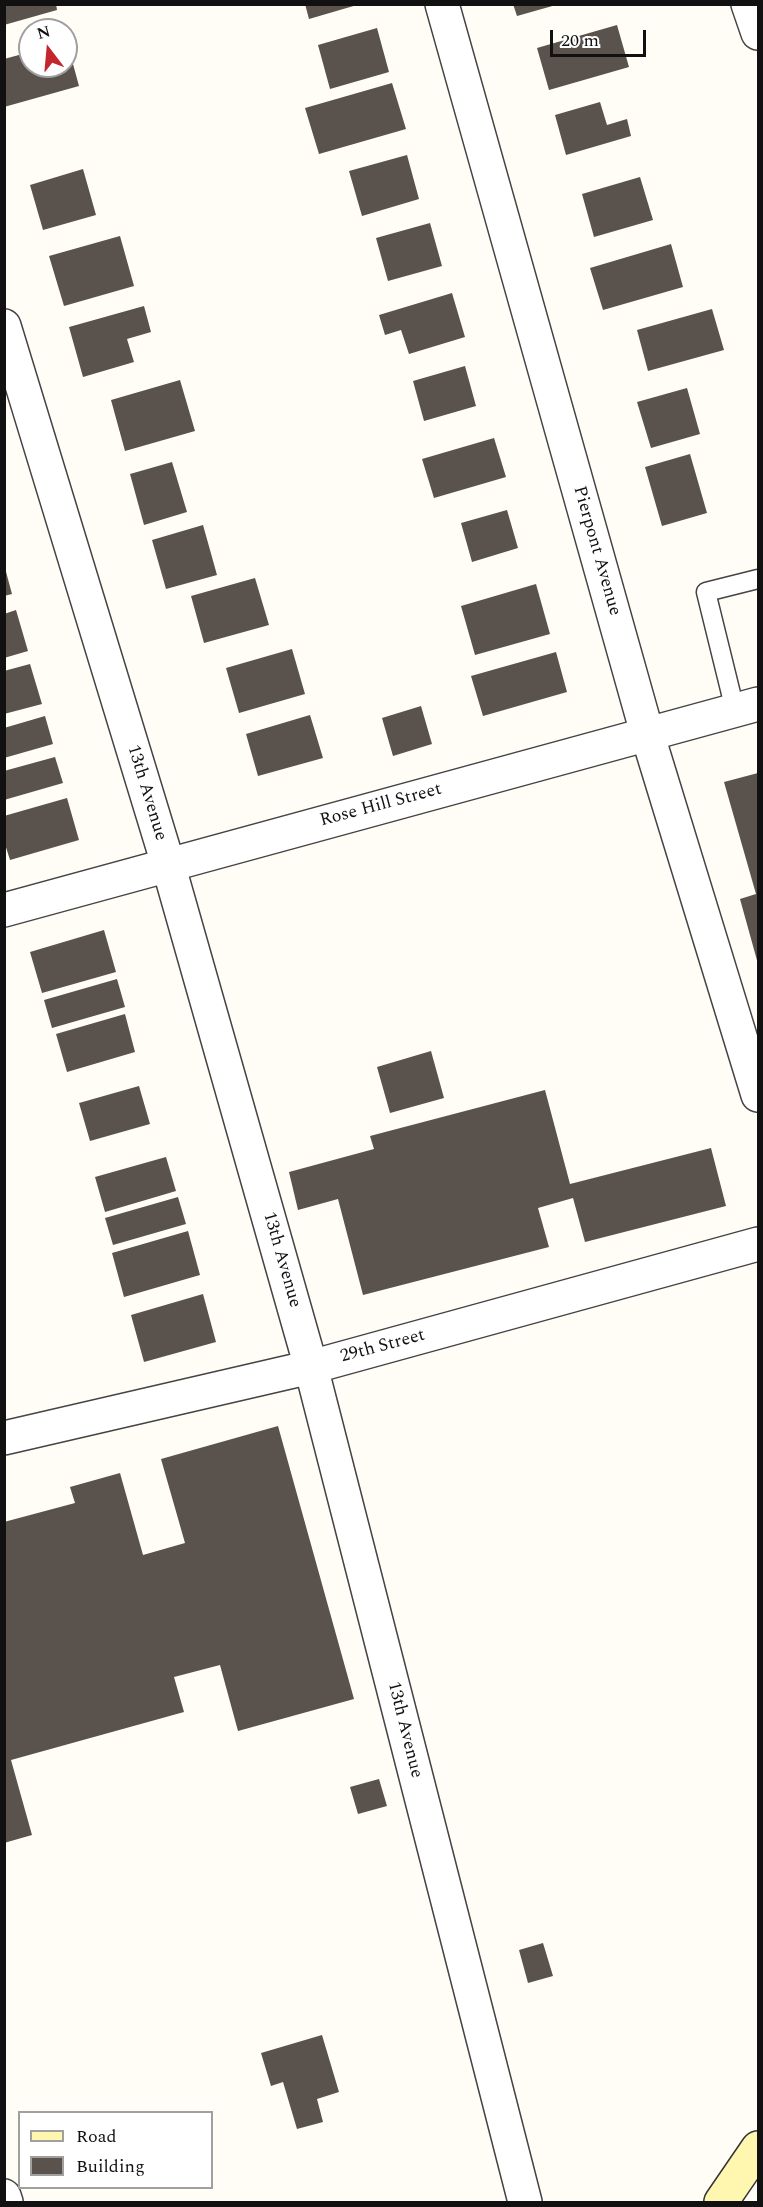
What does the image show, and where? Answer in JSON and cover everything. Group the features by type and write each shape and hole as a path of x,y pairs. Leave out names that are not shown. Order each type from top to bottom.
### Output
{"main road":[{"path":"721,2202 759,2148"}],"street":[{"name":"Pierpont Avenue","path":"442,4 647,733 759,1095"},
{"path":"748,4 759,33"},
{"name":"13th Avenue","path":"4,326 168,864 311,1367 525,2202"},
{"name":"Rose Hill Street","path":"4,910 747,707"},
{"name":"29th Street","path":"4,1438 311,1367 759,1244"},
{"path":"4,2196 6,2202"}],"lane":[{"path":"747,707 706,592 759,579"}],"building":[{"path":"4,4 56,4 57,10 29,18 18,18 18,21 4,25"},
{"path":"305,4 357,4 357,5 309,19"},
{"path":"513,4 556,4 556,5 517,16"},
{"path":"617,25 629,67 549,90 537,48"},
{"path":"377,28 389,72 330,89 318,45"},
{"path":"18,55 18,78 77,78 79,86 4,107 4,59"},
{"path":"392,83 406,129 319,154 305,108"},
{"path":"600,102 607,125 627,119 631,136 566,155 555,115"},
{"path":"407,155 419,199 362,216 349,171"},
{"path":"83,169 96,215 43,230 30,185"},
{"path":"640,177 653,220 594,237 582,194"},
{"path":"430,223 442,266 388,281 376,238"},
{"path":"120,236 134,286 64,306 49,256"},
{"path":"671,244 683,287 603,310 590,268"},
{"path":"452,293 465,337 409,354 401,330 385,335 379,315"},
{"path":"144,306 151,332 127,339 134,362 83,377 69,327"},
{"path":"712,309 724,350 648,371 637,330"},
{"path":"465,366 476,406 424,421 413,381"},
{"path":"180,380 195,431 125,451 111,400"},
{"path":"687,388 700,434 651,448 637,402"},
{"path":"494,438 506,477 434,498 422,459"},
{"path":"690,454 707,513 662,526 645,467"},
{"path":"172,462 187,512 144,525 130,474"},
{"path":"507,510 518,548 472,562 461,523"},
{"path":"203,525 217,575 166,589 152,540"},
{"path":"4,569 12,594 4,596"},
{"path":"255,578 269,625 204,643 191,596"},
{"path":"536,584 550,634 475,655 461,606"},
{"path":"16,610 28,651 4,658 4,614"},
{"path":"292,649 305,694 239,713 226,668"},
{"path":"556,652 567,692 483,716 471,676"},
{"path":"30,664 42,704 4,714 4,671"},
{"path":"421,706 432,744 393,756 382,718"},
{"path":"310,715 323,758 258,776 246,734"},
{"path":"45,716 53,744 4,758 4,728"},
{"path":"55,757 63,783 4,800 4,771"},
{"path":"758,773 758,964 740,899 756,894 724,782"},
{"path":"67,798 79,840 10,860 4,841 4,816"},
{"path":"104,930 116,972 42,993 30,952"},
{"path":"117,979 125,1007 52,1028 44,1000"},
{"path":"125,1014 135,1052 67,1072 56,1034"},
{"path":"431,1051 444,1098 390,1113 377,1067"},
{"path":"139,1086 150,1124 90,1141 79,1103"},
{"path":"545,1090 570,1184 711,1148 726,1206 585,1242 573,1198 538,1208 549,1247 363,1295 338,1199 298,1210 289,1172 374,1149 370,1136"},
{"path":"166,1157 176,1191 105,1212 95,1177"},
{"path":"178,1197 186,1224 113,1245 105,1218"},
{"path":"188,1231 200,1275 124,1297 112,1253"},
{"path":"203,1294 216,1342 144,1362 131,1315"},
{"path":"278,1426 354,1699 238,1731 220,1665 174,1677 184,1712 11,1760 32,1835 4,1843 4,1522 75,1503 70,1487 120,1473 143,1555 185,1543 161,1459"},
{"path":"379,1779 387,1806 358,1814 350,1787"},
{"path":"543,1943 553,1976 528,1983 519,1950"},
{"path":"322,2035 339,2092 317,2099 323,2122 297,2129 283,2082 271,2086 261,2053"}]}
